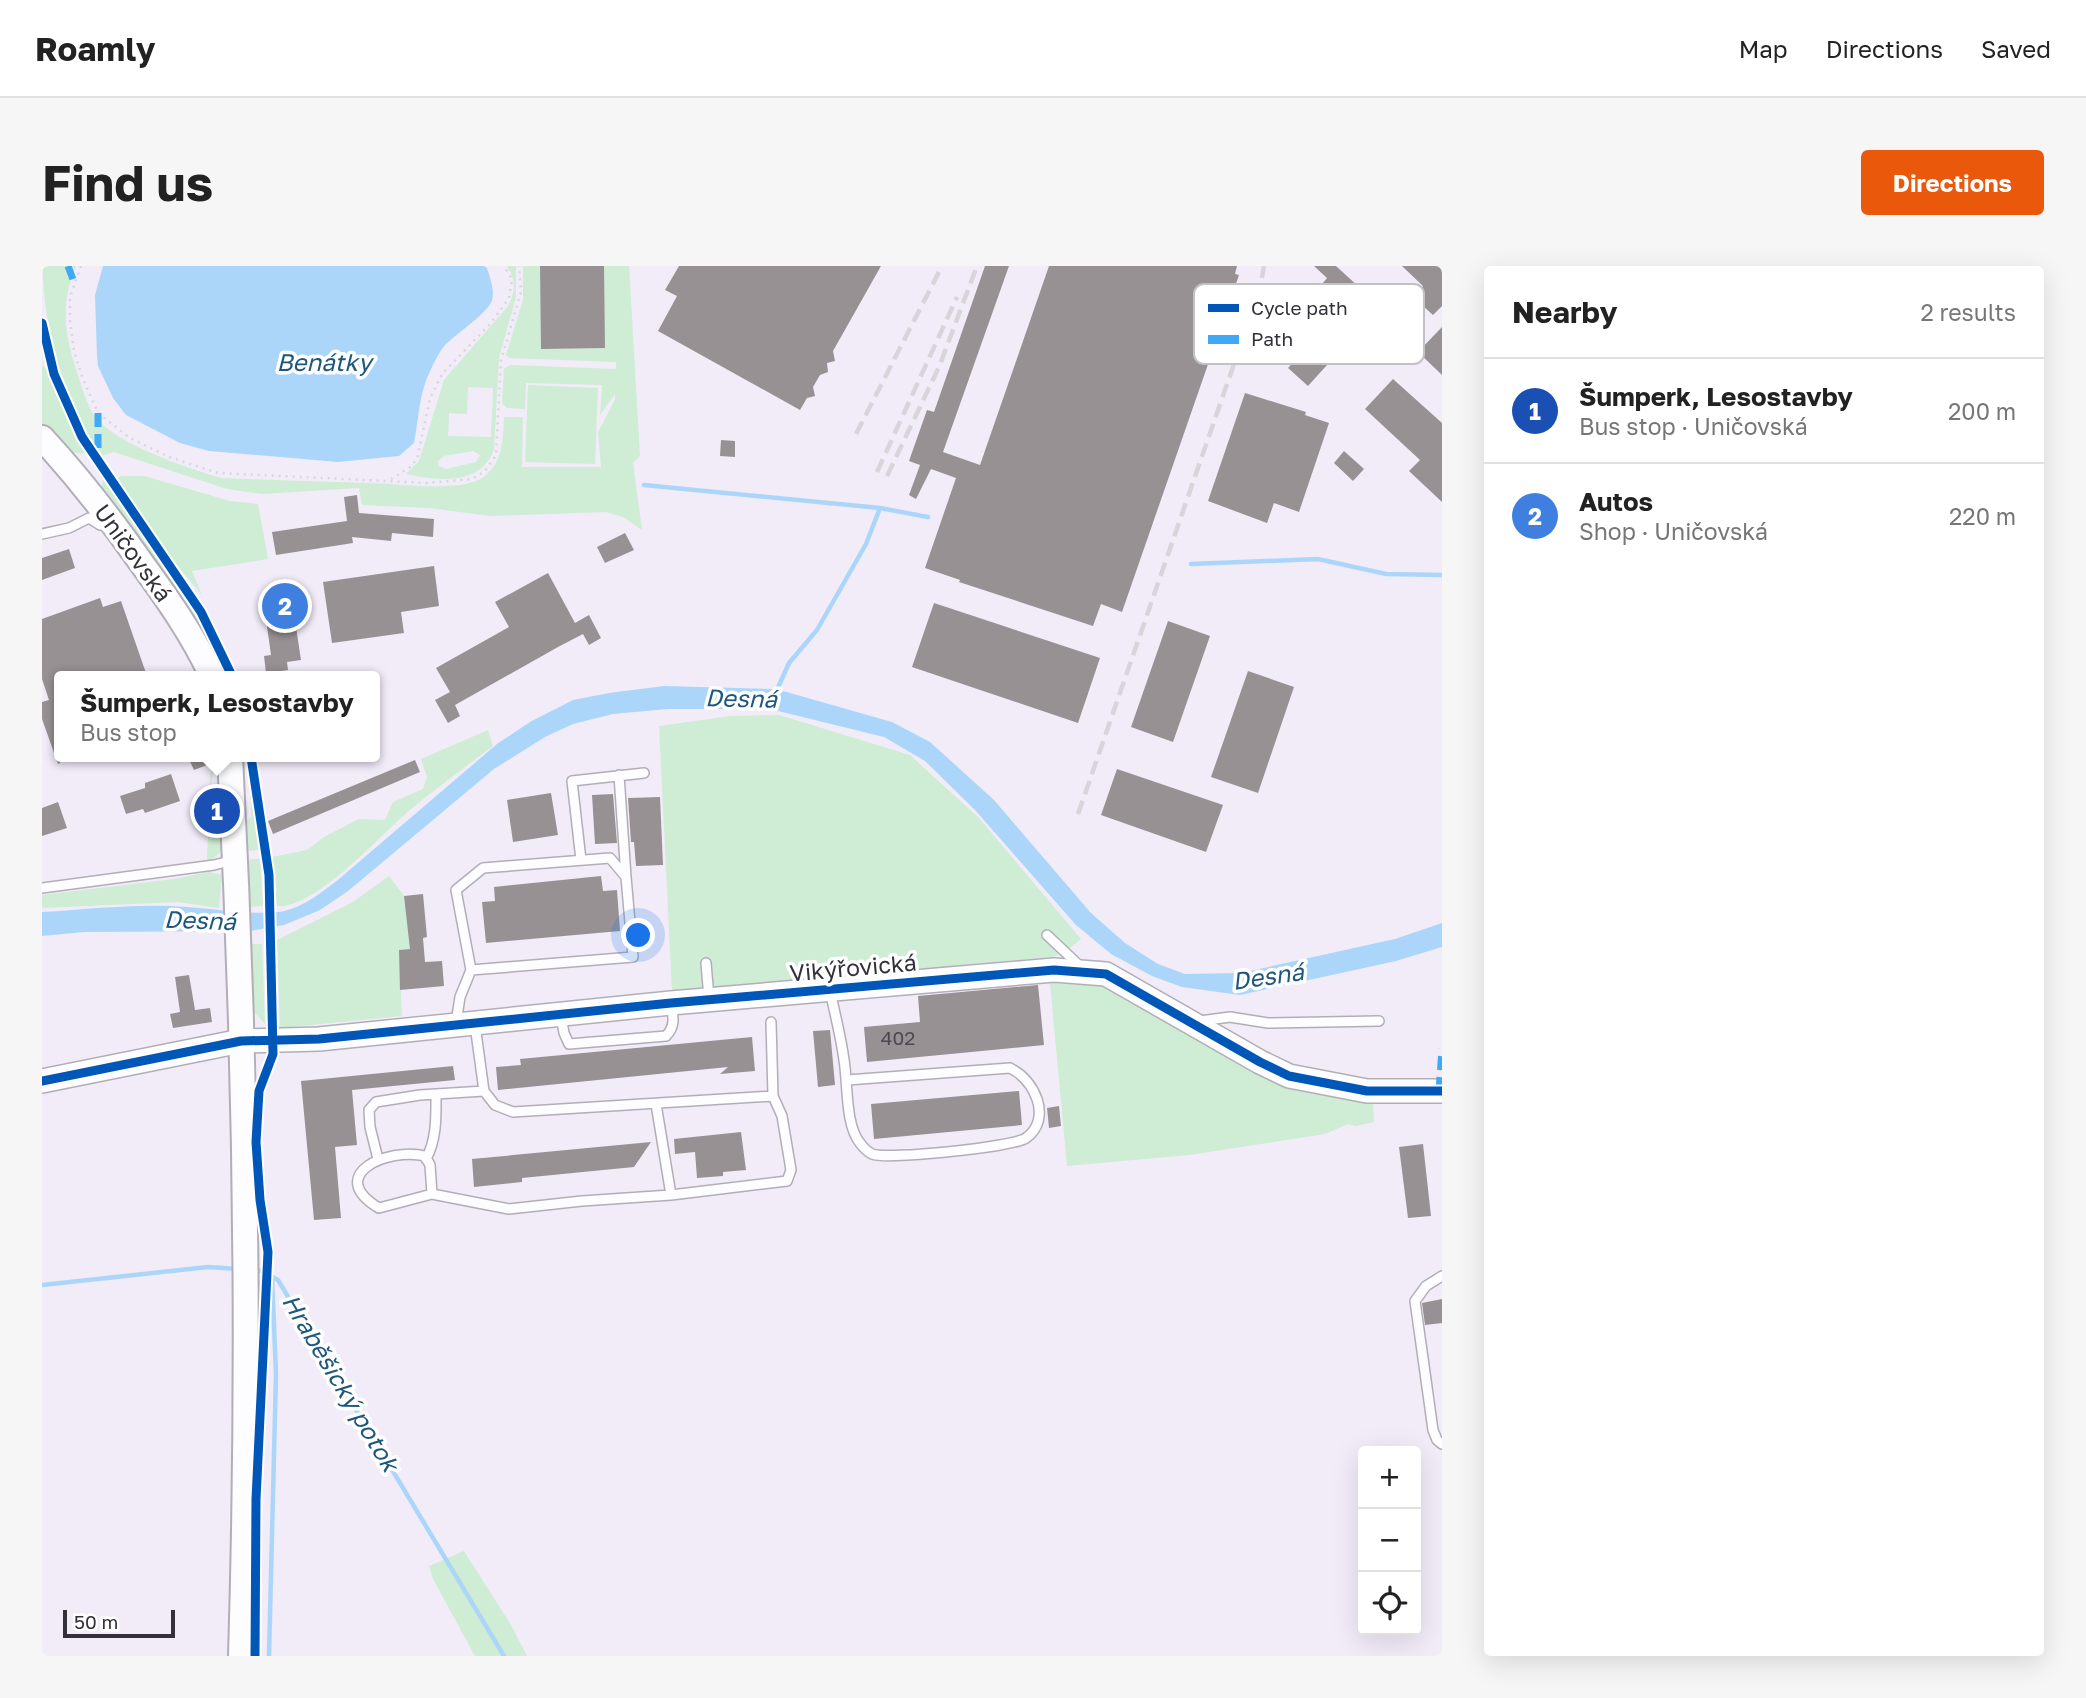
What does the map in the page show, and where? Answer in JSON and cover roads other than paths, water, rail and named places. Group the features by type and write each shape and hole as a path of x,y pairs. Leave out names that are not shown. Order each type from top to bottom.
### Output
{"main road":[{"name":"Uničovská","path":"42,438 109,518 166,596 186,626 209,671"},
{"path":"230,762 242,1041 245,1286 242,1656"}],"street":[{"name":"Vikýřovická","path":"42,1081 242,1041 319,1039 671,1003 1054,970 1106,974 1289,1076 1367,1091 1440,1094"}],"lane":[{"path":"42,534 69,528 89,518 100,525"},
{"path":"581,860 572,781 644,773"},
{"path":"471,970 633,957 619,775"},
{"path":"626,877 610,858 581,860 483,868 456,890 471,970 460,997 465,1024 485,1091 495,1105 513,1112 774,1096"},
{"path":"42,888 214,865 236,872"},
{"path":"1047,935 1086,972"},
{"path":"706,963 709,1000"},
{"path":"830,990 854,1133 872,1154 882,1156 1014,1143 1032,1133 1040,1117 1039,1105 1025,1077 1010,1068 847,1080"},
{"path":"561,1015 569,1044 666,1035 672,1030 673,1024 671,1003"},
{"path":"1191,1022 1230,1017 1268,1023 1379,1021"},
{"path":"432,1194 430,1165 425,1156 414,1153 378,1159 368,1164 359,1174 357,1184 367,1200 379,1208 432,1194 509,1209 671,1195 787,1181 791,1170 782,1116 774,1096 771,1022"},
{"path":"378,1159 369,1110 376,1102 485,1091"},
{"path":"426,1159 432,1149 436,1094"},
{"path":"656,1104 671,1195"},
{"path":"1442,1276 1426,1286 1415,1301 1433,1430 1442,1444"}],"water":[{"name":"Benátky","path":"103,266 484,266 491,280 493,296 490,305 445,345 437,357 424,387 414,443 399,456 338,462 209,451 180,443 126,415 113,398 98,366 95,295"},
{"name":"Desná","path":"664,686 776,689 892,722 930,742 994,800 1091,913 1125,943 1158,964 1185,974 1241,973 1395,939 1442,923 1442,947 1396,961 1240,995 1182,987 1152,976 1111,954 1076,925 975,810 925,761 884,737 770,709 668,709 613,714 573,724 545,737 494,769 348,891 320,910 284,925 250,931 85,932 42,936 42,912 151,906 255,913 294,908 339,879 497,744 530,722 573,700"}],"waterway":[{"path":"644,485 880,508 928,517"},
{"name":"Desná","path":"776,692 789,663 817,630 866,544 880,508"},
{"path":"1191,564 1318,559 1386,574 1442,575"},
{"name":"Hraběšický potok","path":"42,1285 208,1267 238,1269"},
{"name":"Hraběšický potok","path":"254,1270 278,1280 504,1656"},
{"path":"269,1656 276,1374 272,1277"}],"railway":[{"path":"856,434 942,266"},
{"path":"887,476 939,367 977,266"},
{"path":"1261,284 1264,266"},
{"path":"877,472 957,297"},
{"path":"1078,814 1234,364"}],"place":[{"name":"Autos","path":"285,606"},
{"name":"Šumperk, Lesostavby","path":"217,811"}]}
